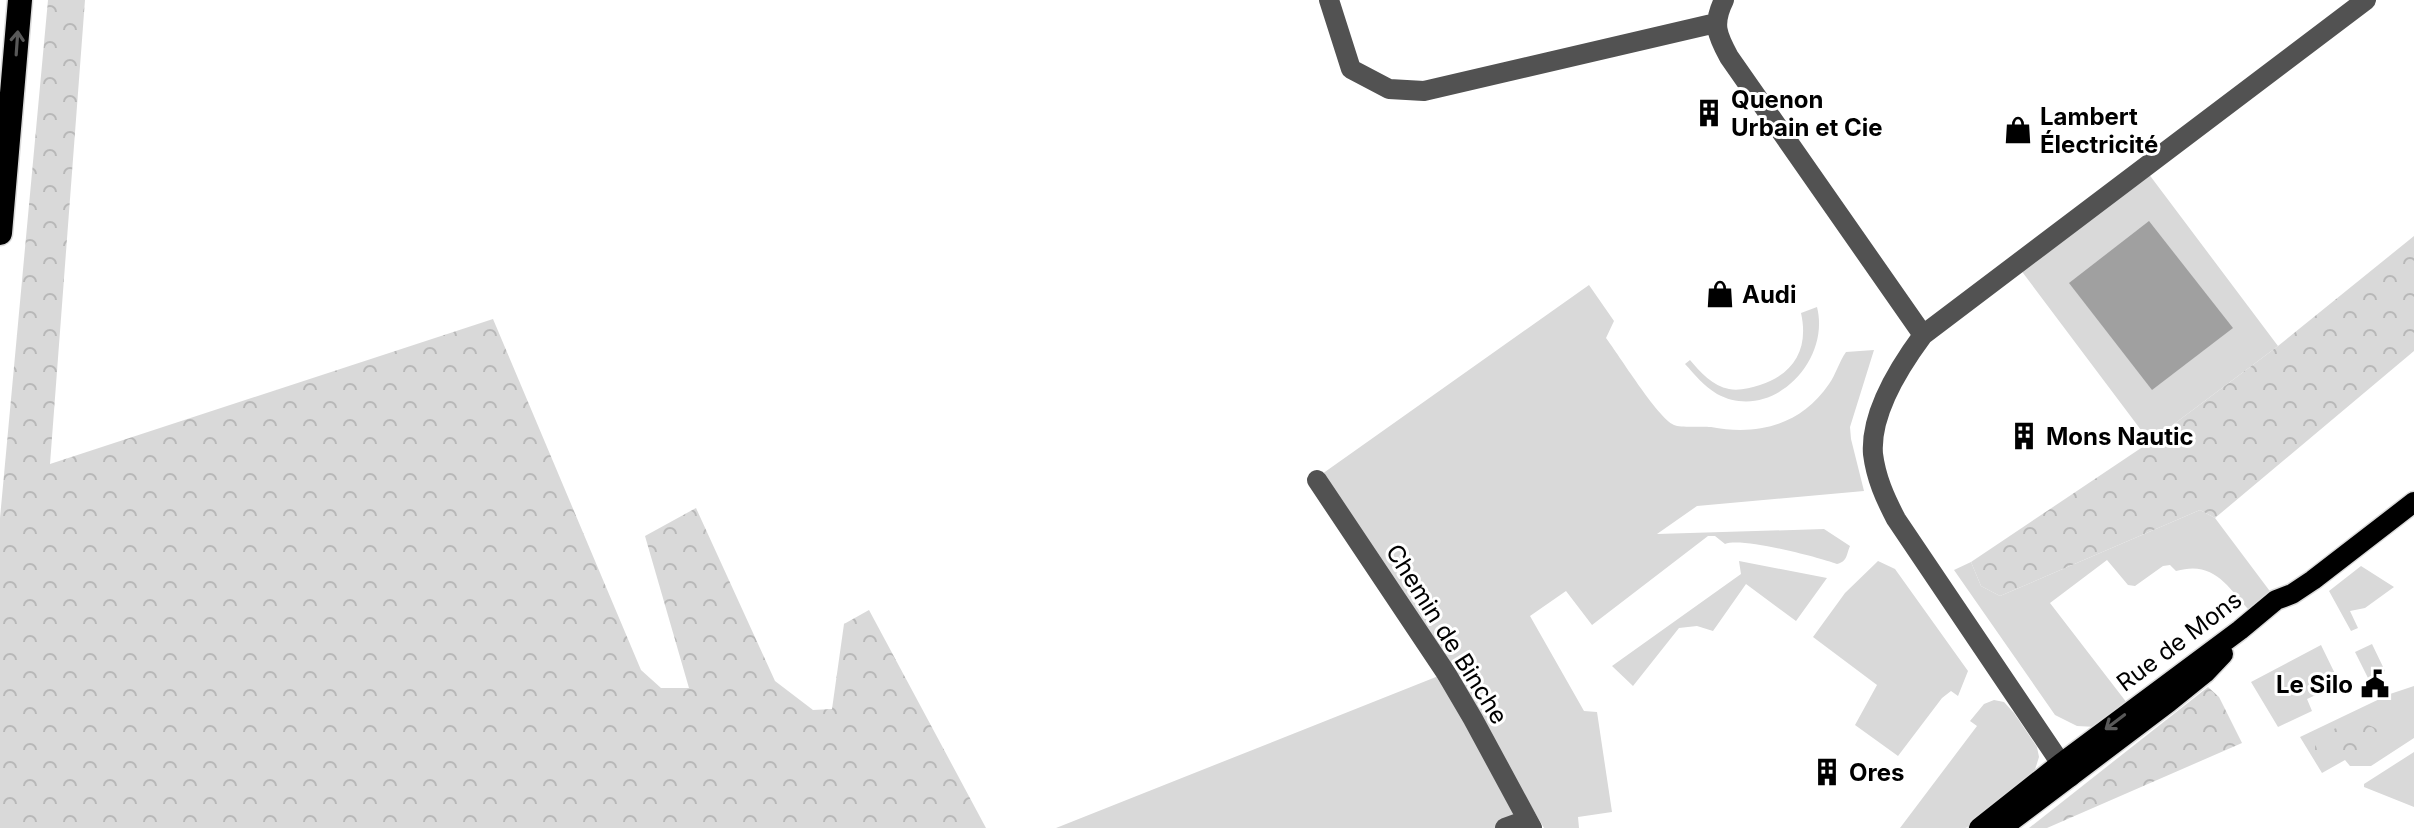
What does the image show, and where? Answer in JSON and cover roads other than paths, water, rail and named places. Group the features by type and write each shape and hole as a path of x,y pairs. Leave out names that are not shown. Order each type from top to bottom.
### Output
{"highway":[{"path":"0,233 20,0"}],"main road":[{"name":"Rue de Mons","path":"1979,828 2065,770 2165,695 2276,600 2292,594 2414,502"},
{"path":"2002,828 2065,770"}],"street":[{"path":"1329,0 1351,69 1389,89 1424,91 1716,23"},
{"path":"1724,0 1716,23 1729,57 1923,335"},
{"path":"2065,770 1896,519 1881,489 1873,452 1877,420 1886,396 1905,359 1923,335 2366,0"},
{"name":"Chemin de Binche","path":"1317,480 1446,673 1529,824 1505,828"}],"place":[{"name":"Quenon Urbain et Cie","path":"1709,113"},
{"name":"Lambert Électricité","path":"2018,130"},
{"name":"Audi","path":"1720,294"},
{"name":"Mons Nautic","path":"2024,436"},
{"name":"Le Silo","path":"2375,684"},
{"name":"Ores","path":"1827,772"}]}
